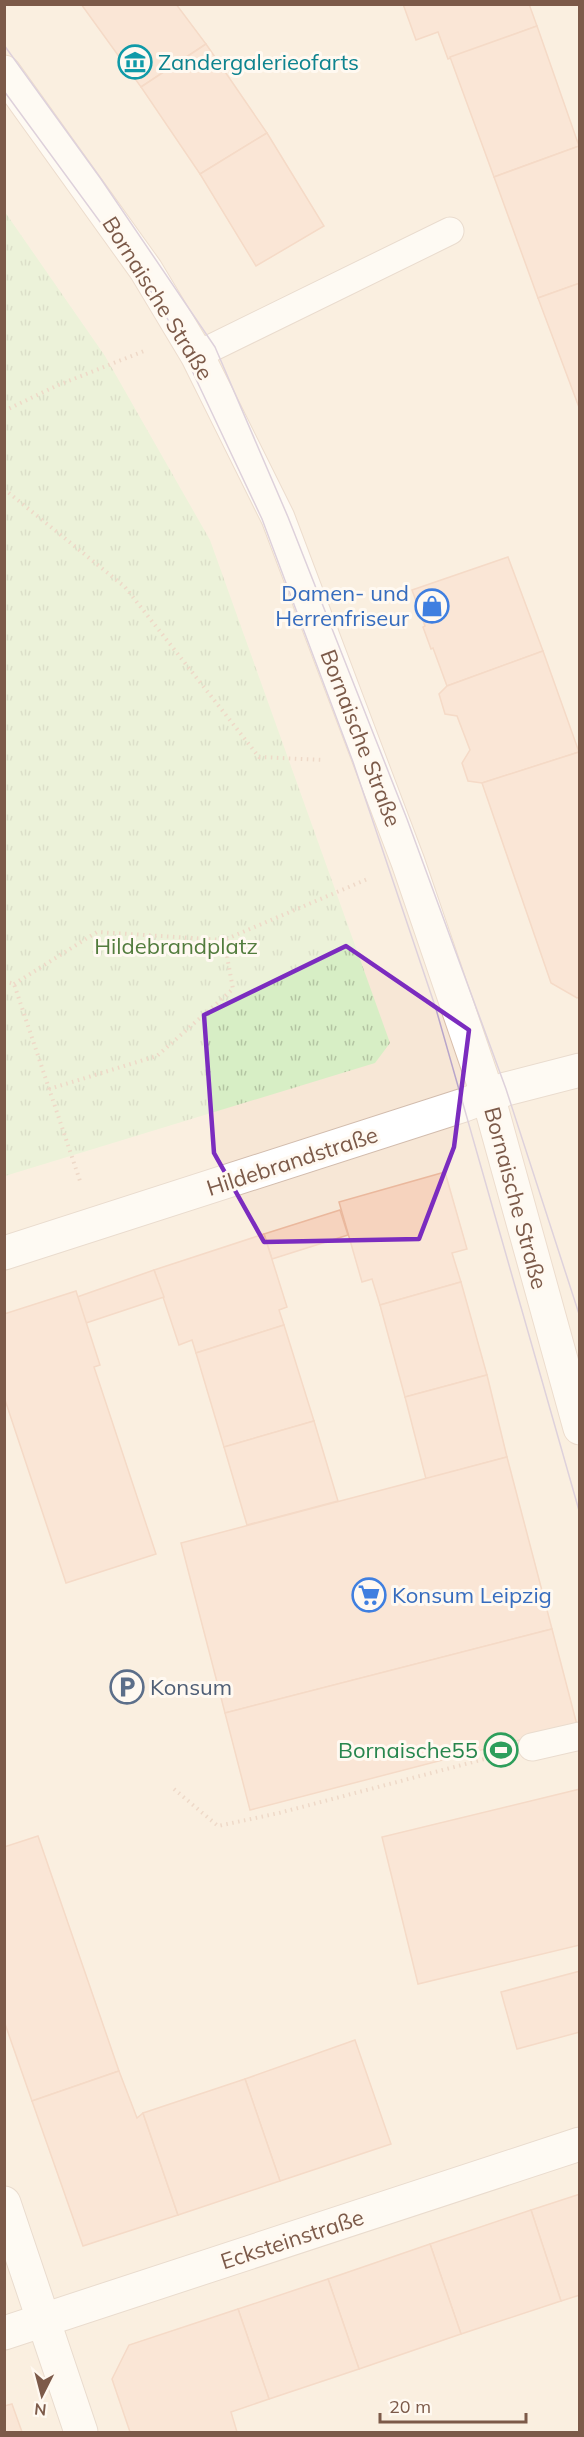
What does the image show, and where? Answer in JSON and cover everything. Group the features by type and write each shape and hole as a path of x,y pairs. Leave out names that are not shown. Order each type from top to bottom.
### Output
{"street":[{"name":"Bornaische Straße","path":"4,72 146,270 191,345 278,518 408,862 488,1096 579,1428"},
{"name":"Hildebrandstraße","path":"4,1254 506,1089 579,1070"},
{"name":"Ecksteinstraße","path":"4,2333 579,2144"},
{"path":"4,2203 81,2433"}],"lane":[{"path":"191,345 450,231"},
{"path":"532,1747 579,1736"}],"path":[{"path":"4,411 56,386 191,345"},
{"path":"4,489 124,587 259,758 353,762 369,760"},
{"path":"4,981 14,984 98,932 224,940 408,862"},
{"path":"49,1089 157,1056 233,989 224,940"},
{"path":"14,984 94,1224"},
{"path":"174,1790 218,1826 279,1813 532,1747"}],"highlighted area":[{"path":"346,946 469,1030 454,1147 419,1239 264,1242 214,1153 204,1015"}],"shaded area":[{"path":"5,5 579,5 579,2432 5,2432"}],"green space":[{"name":"Hildebrandplatz","path":"5,212 105,356 210,540 390,1043 375,1063 5,1176"}],"building":[{"path":"81,4 176,4 206,44 141,87"},
{"path":"403,4 529,4 537,26 448,59 438,32 416,40"},
{"path":"537,26 579,146 494,177 450,57"},
{"path":"206,44 267,133 200,174 141,87"},
{"path":"267,133 324,226 256,266 200,174"},
{"path":"579,146 580,283 538,298 494,177"},
{"path":"580,283 580,410 538,298"},
{"path":"508,557 543,651 447,686 433,648 431,649 412,590"},
{"path":"543,651 579,752 482,783 468,781 462,763 470,750 457,716 445,714 439,694 447,686"},
{"path":"579,752 580,997 577,998 551,983 482,783"},
{"path":"445,1172 467,1249 452,1253 461,1282 380,1305 372,1279 362,1282 339,1202"},
{"path":"340,1210 348,1235 272,1259 264,1234"},
{"path":"264,1234 287,1307 279,1310 284,1325 196,1353 192,1340 179,1345 154,1270"},
{"path":"154,1270 164,1297 86,1323 77,1297"},
{"path":"461,1282 487,1375 405,1397 380,1305"},
{"path":"76,1291 100,1365 94,1367 156,1554 66,1583 4,1397 4,1314"},
{"path":"284,1325 314,1421 224,1447 196,1353"},
{"path":"487,1375 507,1457 426,1479 405,1397"},
{"path":"314,1421 338,1501 247,1525 224,1447"},
{"name":"Konsum Leipzig","path":"507,1457 552,1629 225,1713 181,1543"},
{"path":"552,1629 577,1725 250,1810 225,1713"},
{"path":"580,1789 580,1945 418,1984 382,1837"},
{"path":"38,1836 119,2071 32,2101 4,2021 4,1847"},
{"path":"580,1971 580,2032 517,2049 501,1992"},
{"path":"355,2040 391,2144 280,2181 245,2079"},
{"path":"119,2071 137,2118 143,2113 178,2215 83,2246 32,2101"},
{"path":"245,2079 280,2181 178,2215 143,2113"},
{"path":"580,2194 580,2295 561,2301 531,2210"},
{"path":"531,2210 561,2301 461,2334 430,2244"},
{"path":"430,2244 461,2334 359,2369 328,2279"},
{"path":"328,2279 359,2369 269,2399 238,2309"},
{"path":"238,2309 269,2399 231,2412 237,2432 130,2432 112,2379 129,2345"},
{"path":"12,2404 22,2432 4,2432 4,2406"}],"tram line":[{"path":"4,45 101,179 215,347 288,517 407,819 506,1089 580,1317"},
{"path":"4,91 161,305 262,519 353,762 436,1009 580,1514"}],"place":[{"name":"Zandergalerieofarts","path":"135,62"},
{"name":"Damen- und Herrenfriseur","path":"432,606"},
{"name":"Konsum Leipzig","path":"369,1595"},
{"name":"Konsum","path":"127,1687"},
{"name":"Bornaische55","path":"501,1750"}]}
